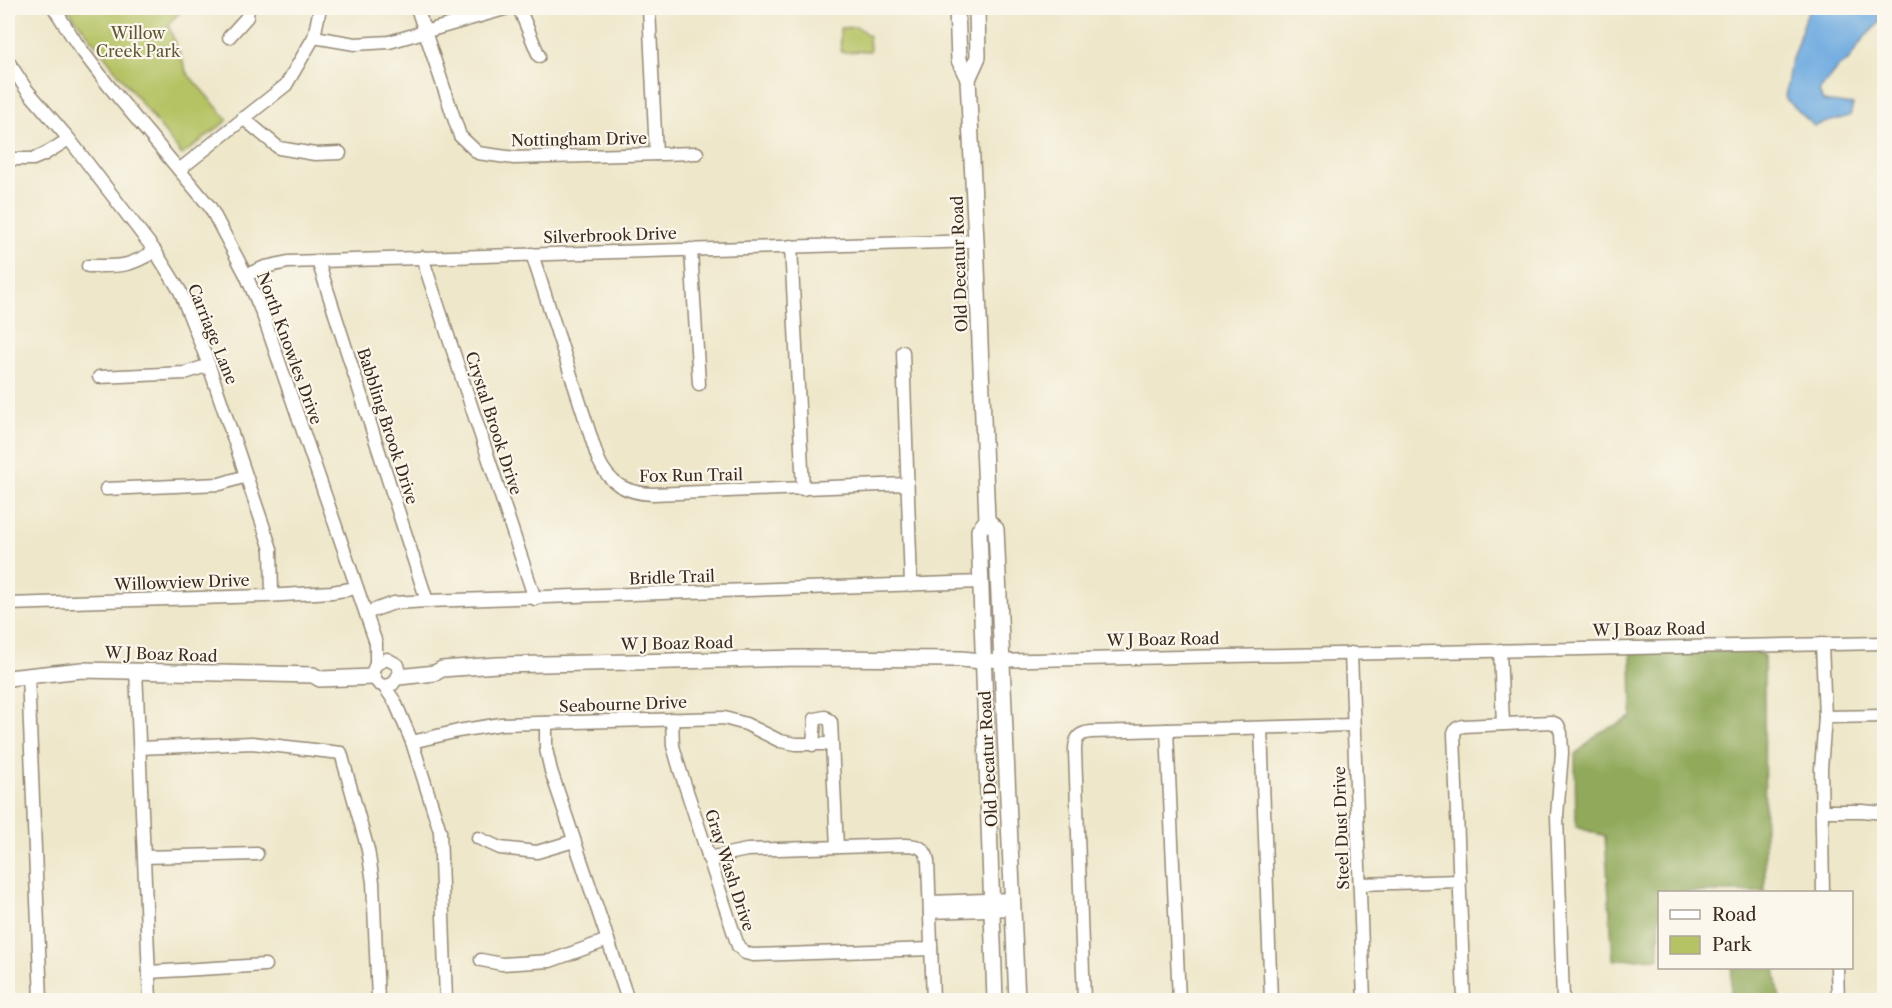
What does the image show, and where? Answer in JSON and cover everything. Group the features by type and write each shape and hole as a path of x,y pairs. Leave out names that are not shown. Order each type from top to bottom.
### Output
{"main road":[{"name":"Old Decatur Road","path":"957,8 958,60 968,79 987,520 979,530 995,1000"},
{"name":"Old Decatur Road","path":"968,79 978,57 977,8"},
{"name":"Old Decatur Road","path":"987,520 996,529 1017,1000"},
{"name":"W J Boaz Road","path":"396,672 436,664 442,669 496,665 800,658 982,661"},
{"name":"W J Boaz Road","path":"8,678 82,670 313,675 320,679 377,674"}],"street":[{"name":"North Knowles Drive","path":"54,8 77,44 108,85 210,207 246,275 263,315 376,643 396,672"},
{"path":"230,38 247,17 248,8"},
{"path":"179,170 286,86 314,37 320,8"},
{"name":"Nottingham Drive","path":"417,8 460,136 477,153 514,158 697,153"},
{"path":"314,37 356,44 389,42 508,8"},
{"path":"519,8 538,56"},
{"path":"649,8 656,154"},
{"name":"Carriage Lane","path":"8,61 26,88 155,251 180,291 209,365 271,549 272,595"},
{"path":"243,118 279,148 315,154 340,153"},
{"path":"8,159 33,159 69,140"},
{"name":"Silverbrook Drive","path":"246,275 264,267 288,262 976,241"},
{"path":"792,246 803,489"},
{"path":"692,249 699,384"},
{"path":"88,266 124,266 155,251"},
{"name":"Fox Run Trail","path":"532,254 598,459 602,469 617,486 639,494 654,494 907,484"},
{"name":"Crystal Brook Drive","path":"422,258 535,598"},
{"name":"Babbling Brook Drive","path":"318,261 428,601"},
{"path":"903,352 911,585"},
{"path":"99,376 184,373 209,365"},
{"path":"106,489 220,484 246,476"},
{"name":"Bridle Trail","path":"366,613 394,603 428,601 981,582"},
{"name":"Willowview Drive","path":"8,603 272,595 357,588"},
{"name":"North Knowles Drive","path":"376,643 377,674"},
{"name":"W J Boaz Road","path":"982,661 1884,643"},
{"path":"1822,644 1825,717 1821,769 1823,891"},
{"path":"1500,650 1503,724"},
{"name":"Steel Dust Drive","path":"1351,653 1364,1000"},
{"path":"377,674 382,659 396,672 395,702"},
{"path":"136,670 150,1000"},
{"path":"377,674 393,684 396,672"},
{"path":"377,674 395,702 412,742 440,831 446,1000"},
{"path":"28,675 41,1000"},
{"path":"1825,717 1884,716"},
{"path":"813,745 815,719 825,717 831,722 837,847"},
{"name":"Seabourne Drive","path":"412,742 481,727 724,718 746,724 780,741 813,745 831,744"},
{"name":"Gray Wash Drive","path":"672,719 672,738 677,760 738,946 745,953 753,955 931,949"},
{"path":"1464,1000 1454,733 1457,728 1551,722 1558,725 1561,732 1562,753 1557,816 1563,1000"},
{"path":"546,723 548,759 628,1000"},
{"path":"1084,1000 1075,751 1078,736 1091,732 1353,725"},
{"path":"1261,728 1271,1000"},
{"path":"1167,730 1179,1000"},
{"path":"140,748 252,742 341,753 369,861 378,963 378,1000"},
{"path":"1821,811 1884,813"},
{"path":"478,838 500,848 537,852 574,841"},
{"path":"708,858 736,851 913,845 924,849 928,861 933,1000"},
{"path":"144,857 257,854"},
{"path":"1360,884 1460,881"},
{"path":"930,907 1013,904"},
{"path":"481,960 502,964 550,962 608,940"},
{"path":"149,972 265,965"},
{"path":"1837,969 1838,1000"}],"green space":[{"name":"Willow Creek Park","path":"67,8 184,8 168,24 187,73 228,120 182,155"},
{"path":"858,27 869,36 870,51 841,52 840,28"},
{"path":"1752,650 1764,655 1765,891 1658,891 1658,958 1613,960 1605,836 1576,827 1575,755 1599,733 1632,717 1631,652"},
{"path":"1732,969 1775,969 1780,1000 1730,1000"}],"water":[{"path":"1809,8 1884,8 1878,24 1864,38 1848,61 1838,67 1819,91 1823,101 1853,105 1850,116 1814,126 1785,98 1790,65"}]}
